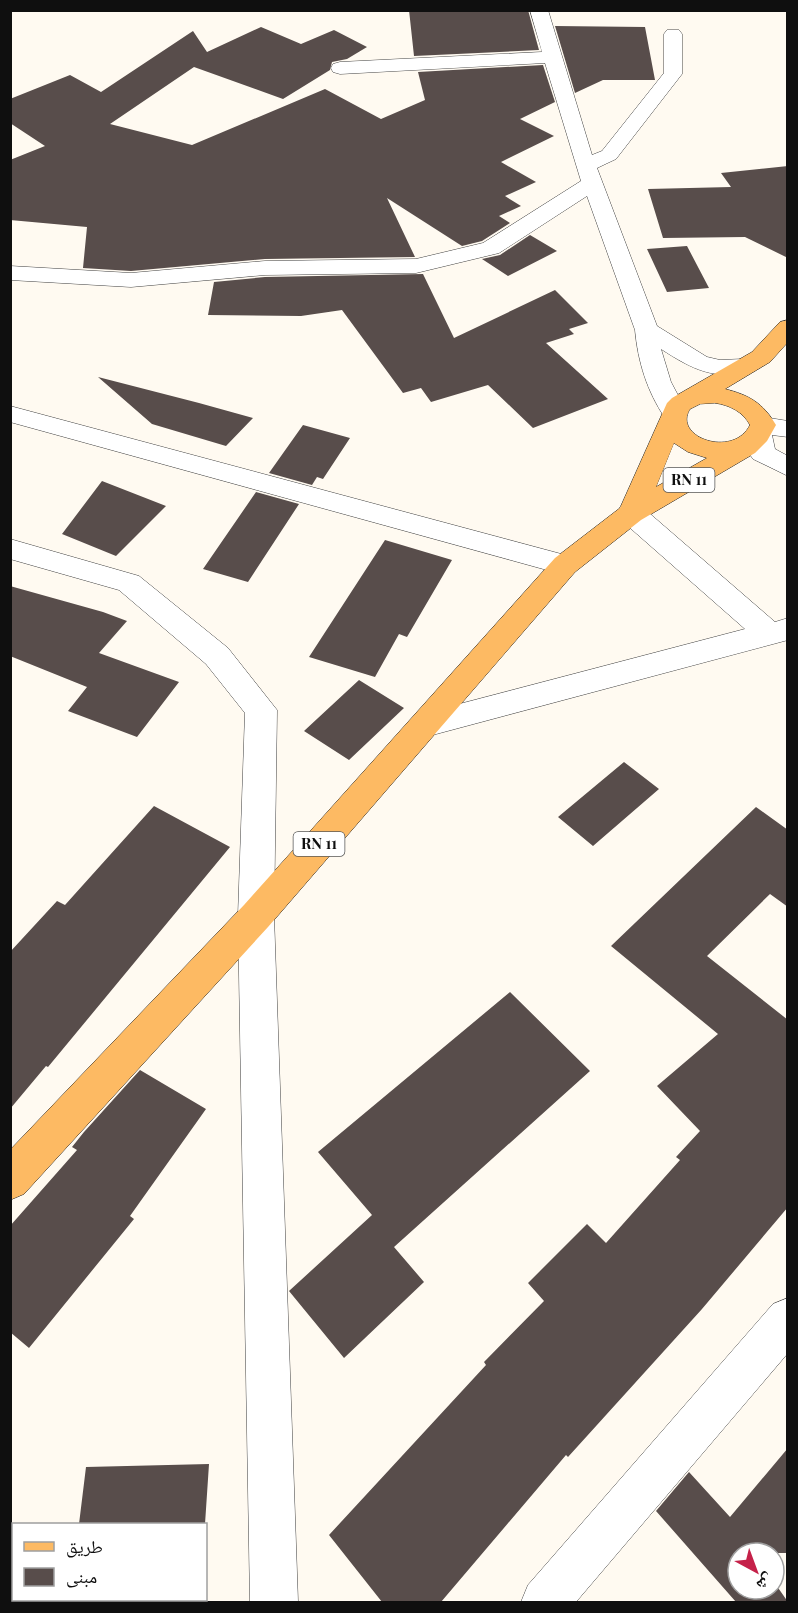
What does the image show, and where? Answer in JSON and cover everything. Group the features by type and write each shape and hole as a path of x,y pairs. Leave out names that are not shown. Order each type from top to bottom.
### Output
{"main road":[{"path":"764,434 732,451 701,447 687,441 676,431 672,421 674,413 681,404 757,373 788,327"},
{"path":"757,373 764,434"},
{"path":"695,397 715,395 739,401 759,416 764,434"},
{"name":"RN 11","path":"631,513 674,413"},
{"name":"RN 11","path":"10,1180 256,916 565,565 631,513 764,434"}],"street":[{"path":"539,10 589,174 647,330 649,358 660,387 674,413"},
{"path":"10,273 132,280 265,268 416,266 491,248 589,174 609,155 673,74 673,34"},
{"path":"340,68 553,57"},
{"path":"647,330 698,362 720,368 757,373"},
{"path":"10,414 565,565"},
{"path":"764,434 762,453 788,467"},
{"path":"631,513 779,632"},
{"path":"10,549 129,583 217,656 261,710 256,916 274,1602"},
{"path":"425,725 779,632"},
{"path":"545,1602 788,1318"}],"building":[{"path":"409,10 528,10 539,50 414,56"},
{"path":"555,26 645,27 655,80 603,80 575,93"},
{"path":"261,27 301,44 334,30 367,47 347,59 332,62 330,70 283,99 194,67 110,124 192,145 325,89 381,119 425,100 418,72 543,65 555,102 520,119 554,136 501,162 536,182 505,196 521,206 499,216 510,223 482,241 462,246 387,198 415,257 265,259 131,271 83,268 87,227 10,220 10,160 45,146 10,123 10,99 70,75 101,92 193,31 207,52"},
{"path":"788,166 788,258 745,237 663,238 648,189 731,187 721,173"},
{"path":"530,235 557,251 508,276 482,259 500,255"},
{"path":"687,246 709,288 667,292 647,249"},
{"path":"423,274 454,338 555,290 588,323 569,329 574,334 546,343 608,399 533,428 488,385 431,402 421,388 403,393 342,310 301,316 208,315 214,282 265,277"},
{"path":"98,377 253,418 226,446 152,424"},
{"path":"303,425 350,438 323,479 317,477 312,485 269,473"},
{"path":"102,481 166,506 116,556 62,534"},
{"path":"256,492 299,504 248,582 203,569"},
{"path":"385,540 452,560 407,637 399,634 375,677 309,657"},
{"path":"10,586 127,621 99,653 179,682 137,737 68,711 87,687 10,656"},
{"path":"359,680 404,708 349,760 304,731"},
{"path":"624,762 659,789 593,846 558,817"},
{"path":"154,806 230,847 48,1067 46,1066 10,1109 10,952 57,901 65,905"},
{"path":"756,807 788,830 788,907 770,894 707,956 788,1020 788,1207 702,1309 568,1457 566,1455 441,1602 382,1602 329,1535 486,1365 484,1362 544,1301 528,1283 587,1224 606,1243 680,1160 676,1157 700,1131 657,1086 718,1034 611,946"},
{"path":"510,992 590,1071 394,1247 424,1282 344,1358 289,1291 372,1215 318,1152"},
{"path":"140,1070 206,1109 130,1216 134,1219 29,1348 10,1332 10,1226 77,1150 72,1147 84,1132"},
{"path":"788,1448 788,1553 786,1553 786,1541 726,1541 726,1591 656,1511 689,1472 730,1517"},
{"path":"209,1464 205,1523 79,1523 86,1467"},
{"path":"786,1599 788,1602 736,1602 786,1601"}]}
